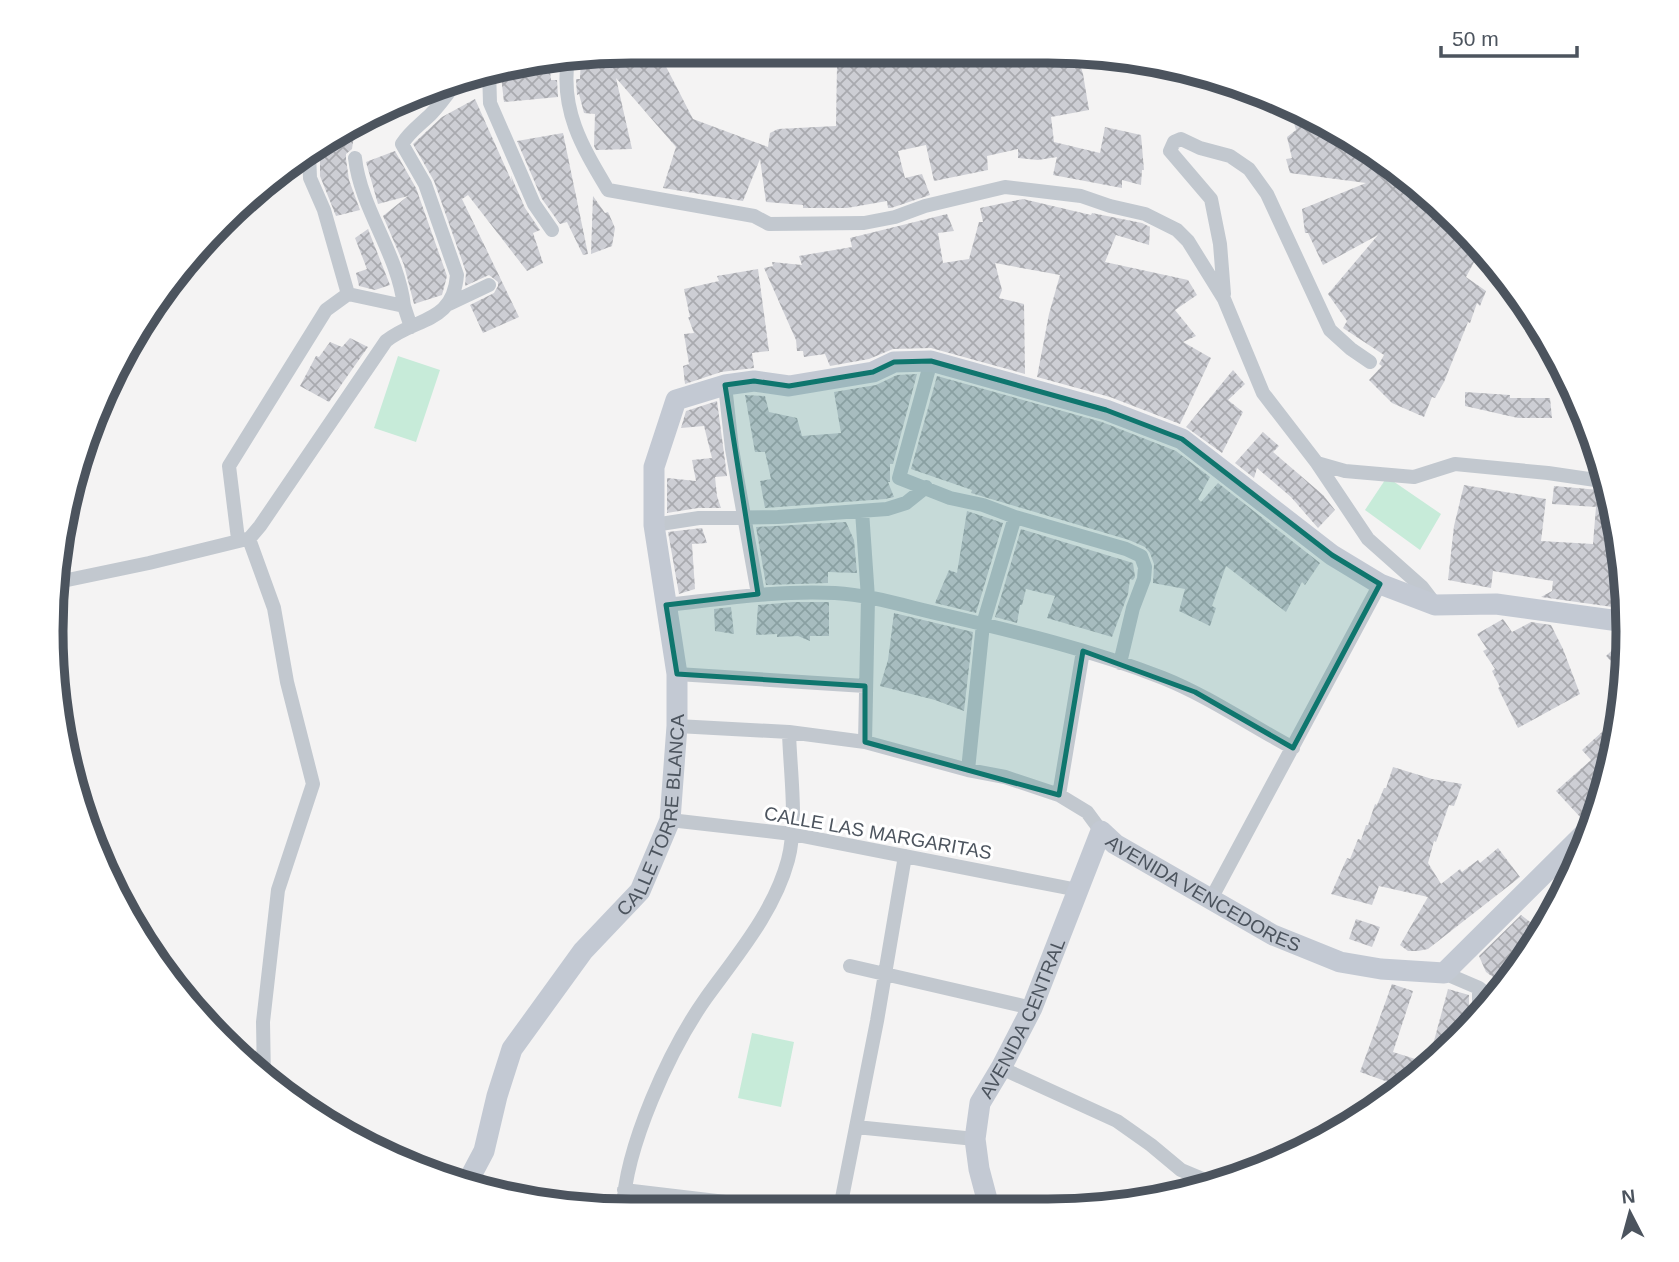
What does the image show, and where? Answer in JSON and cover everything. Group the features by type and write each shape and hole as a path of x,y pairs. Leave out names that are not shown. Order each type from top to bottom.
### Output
{"street":[{"path":"567,67 567,104 590,161 608,190 754,216 769,224 864,223 1005,187 1082,195 1110,206 1145,214 1177,230 1188,241 1224,299 1263,393 1317,463 1368,538 1444,605"},
{"path":"489,81 490,103 534,204 552,230"},
{"path":"65,580 244,539 260,526 386,341 398,331 439,314 449,304 456,290 457,275 425,184 402,144 408,133 439,105 448,93"},
{"path":"1224,299 1220,244 1211,200 1170,151 1174,142 1181,139 1200,148 1230,156 1250,169 1267,194 1330,330 1370,362"},
{"path":"355,158 358,178 402,288 411,327"},
{"path":"309,163 310,178 324,210 348,294"},
{"path":"449,304 489,285"},
{"path":"264,1064 263,1022 278,890 313,784 287,681 275,608 244,539 229,466 326,310 348,294 404,306"},
{"path":"931,361 899,478 950,498 983,505 1015,517 1126,548 1141,556 1145,567 1144,579 1133,608 1119,663"},
{"path":"758,594 743,518 725,385 754,381 789,386 873,372 894,362 931,361 1105,410 1182,439 1332,555 1380,584 1444,605 1496,604 1616,621"},
{"name":"CALLE TORRE BLANCA","path":"471,1176 484,1152 512,1049 583,951 639,891 670,820 677,726 677,674 654,525 654,467 676,400 725,385"},
{"path":"1317,463 1345,471 1413,477 1455,464 1596,480"},
{"path":"654,525 699,518 743,518 887,509 906,503 926,487"},
{"path":"862,510 868,598 865,742"},
{"path":"968,770 983,624 1015,517"},
{"path":"1210,899 1380,584"},
{"path":"666,605 758,594 836,593 983,624 1083,651 1195,692 1293,748"},
{"path":"1059,795 1083,651"},
{"path":"677,674 865,687"},
{"name":"AVENIDA VENCEDORES","path":"677,726 789,732 865,742 968,770 1006,777 1059,795 1087,812 1115,844 1273,935 1340,962 1381,969 1444,973 1486,993"},
{"path":"624,1199 642,1121 682,1038 704,1001 757,926 777,891 788,860 792,834 789,732"},
{"name":"CALLE LAS MARGARITAS","path":"670,820 792,834 1078,890"},
{"name":"AVENIDA CENTRAL","path":"987,1199 975,1139 980,1103 1032,1007 1101,831"},
{"path":"1444,973 1575,843"},
{"path":"842,1199 886,974 905,856"},
{"path":"850,965 1032,1007"},
{"path":"1479,988 1479,1001"},
{"path":"1001,1068 1117,1121 1152,1145 1181,1170 1201,1178"},
{"path":"856,1127 975,1139"},
{"path":"624,1189 704,1199"}],"highlighted area":[{"path":"931,361 1106,410 1182,439 1332,555 1380,584 1293,748 1195,692 1083,651 1059,795 865,742 865,686 677,674 666,605 758,594 725,385 754,381 789,386 873,372 894,362"}],"green space":[{"path":"398,356 440,370 416,442 374,428"},
{"path":"1387,477 1441,514 1420,550 1365,510"},
{"path":"752,1033 794,1042 781,1107 738,1098"}],"building":[{"path":"664,63 693,119 768,147 770,133 778,129 836,126 837,66 866,63 1080,64 1089,110 1051,117 1054,142 1100,153 1105,127 1141,135 1144,170 1141,185 1122,180 1122,188 1053,175 1057,157 1038,160 1018,158 1018,149 987,156 988,170 934,181 926,145 898,151 905,178 922,174 930,195 891,208 888,208 887,201 847,208 803,208 803,205 766,202 760,159 743,201 663,188 676,147 616,78 632,149 596,150 595,114 584,113 579,94 577,95 576,79 580,79 581,65"},
{"path":"550,69 551,80 557,80 558,97 504,102 501,78"},
{"path":"475,99 512,182 511,176 525,208 540,230 533,233 543,263 527,271 468,195 462,199 519,317 483,333 470,305 494,293 498,282 489,275 465,286 466,272 434,181 413,144 442,117"},
{"path":"1293,119 1332,139 1394,180 1450,229 1476,258 1466,277 1486,291 1480,306 1477,303 1444,382 1435,398 1432,397 1424,417 1392,403 1369,380 1382,366 1379,364 1384,355 1343,328 1347,321 1328,294 1378,235 1323,265 1308,233 1305,233 1302,209 1366,183 1290,173 1286,159 1292,158 1287,137 1296,130"},
{"path":"563,133 588,254 583,255 567,222 560,224 542,199 517,141"},
{"path":"354,135 352,149 346,154 346,159 349,180 360,210 336,216 320,176 320,156"},
{"path":"395,151 416,188 447,276 442,295 414,304 404,265 383,216 408,196 378,204 366,162"},
{"path":"593,196 605,213 608,212 615,228 612,246 591,254"},
{"path":"1023,199 1091,215 1092,213 1142,223 1150,227 1149,245 1116,235 1105,262 1188,280 1197,295 1175,310 1196,336 1183,342 1211,358 1180,424 1110,397 1037,377 1049,314 1060,275 995,263 1002,290 999,298 1024,304 1025,374 931,348 893,349 869,359 830,366 825,354 804,357 803,351 797,351 796,340 764,268 773,266 772,262 802,265 799,256 852,247 850,238 947,214 954,231 938,233 943,263 969,259 979,222 983,222 980,208"},
{"path":"368,229 390,285 375,290 359,286 356,273 367,269 355,238"},
{"path":"758,269 769,351 752,353 754,368 721,372 685,384 683,366 689,364 684,334 694,333 688,317 684,289 719,281 717,276"},
{"path":"350,338 368,347 329,402 300,386 316,356 319,357 330,342 342,347"},
{"path":"1233,370 1245,384 1228,400 1243,412 1222,453 1186,427"},
{"path":"917,374 893,464 890,464 888,482 894,497 765,508 760,481 771,479 765,452 755,452 745,395 765,396 769,412 797,418 802,436 841,433 834,392 876,385 897,375"},
{"path":"937,376 1102,422 1176,451 1210,477 1198,499 1201,502 1218,483 1320,563 1305,585 1302,582 1286,612 1226,566 1212,606 1216,608 1210,626 1179,611 1185,589 1153,583 1154,564 1145,547 971,493 972,490 911,469"},
{"path":"1465,392 1510,395 1510,398 1550,398 1552,418 1518,418 1465,406"},
{"path":"717,401 727,476 715,477 721,508 698,508 667,513 667,478 696,481 692,460 712,458 704,426 681,428 686,411"},
{"path":"1263,432 1279,446 1273,452 1323,495 1335,510 1318,528 1291,497 1257,468 1254,478 1235,463"},
{"path":"1464,485 1546,499 1541,541 1593,544 1596,507 1552,504 1554,486 1598,490 1611,557 1615,607 1541,597 1552,591 1553,581 1493,571 1491,588 1448,580 1454,526"},
{"path":"967,511 1003,523 976,613 935,603 949,570 957,573"},
{"path":"846,522 854,540 857,573 828,572 828,583 766,585 756,527"},
{"path":"702,528 707,543 692,544 695,589 679,594 668,532"},
{"path":"1021,529 1133,563 1135,577 1130,579 1128,594 1112,637 1047,618 1055,596 1026,589 1017,623 995,617"},
{"path":"829,602 829,636 810,636 810,641 798,636 756,635 758,605"},
{"path":"731,607 734,634 715,631 714,609"},
{"path":"894,613 973,632 964,711 935,700 880,686 888,660"},
{"path":"1503,619 1512,632 1531,622 1551,625 1580,694 1518,728 1498,688 1500,687 1492,671 1495,669 1483,651 1487,649 1477,634"},
{"path":"1616,647 1615,665 1606,656"},
{"path":"1607,727 1597,778 1586,813 1581,818 1556,791 1591,760 1582,750"},
{"path":"1393,767 1432,779 1462,784 1454,806 1449,805 1428,863 1441,884 1460,869 1462,872 1478,860 1480,863 1498,848 1520,877 1428,949 1418,951 1408,951 1400,945 1428,897 1379,886 1372,905 1331,894 1347,858 1350,859 1358,839 1361,840"},
{"path":"1521,915 1534,925 1497,980 1486,972 1479,956"},
{"path":"1356,919 1380,927 1372,947 1349,939"},
{"path":"1392,984 1413,991 1393,1052 1420,1060 1386,1088 1388,1082 1360,1072"},
{"path":"1448,989 1469,995 1469,1012 1431,1050"}]}
